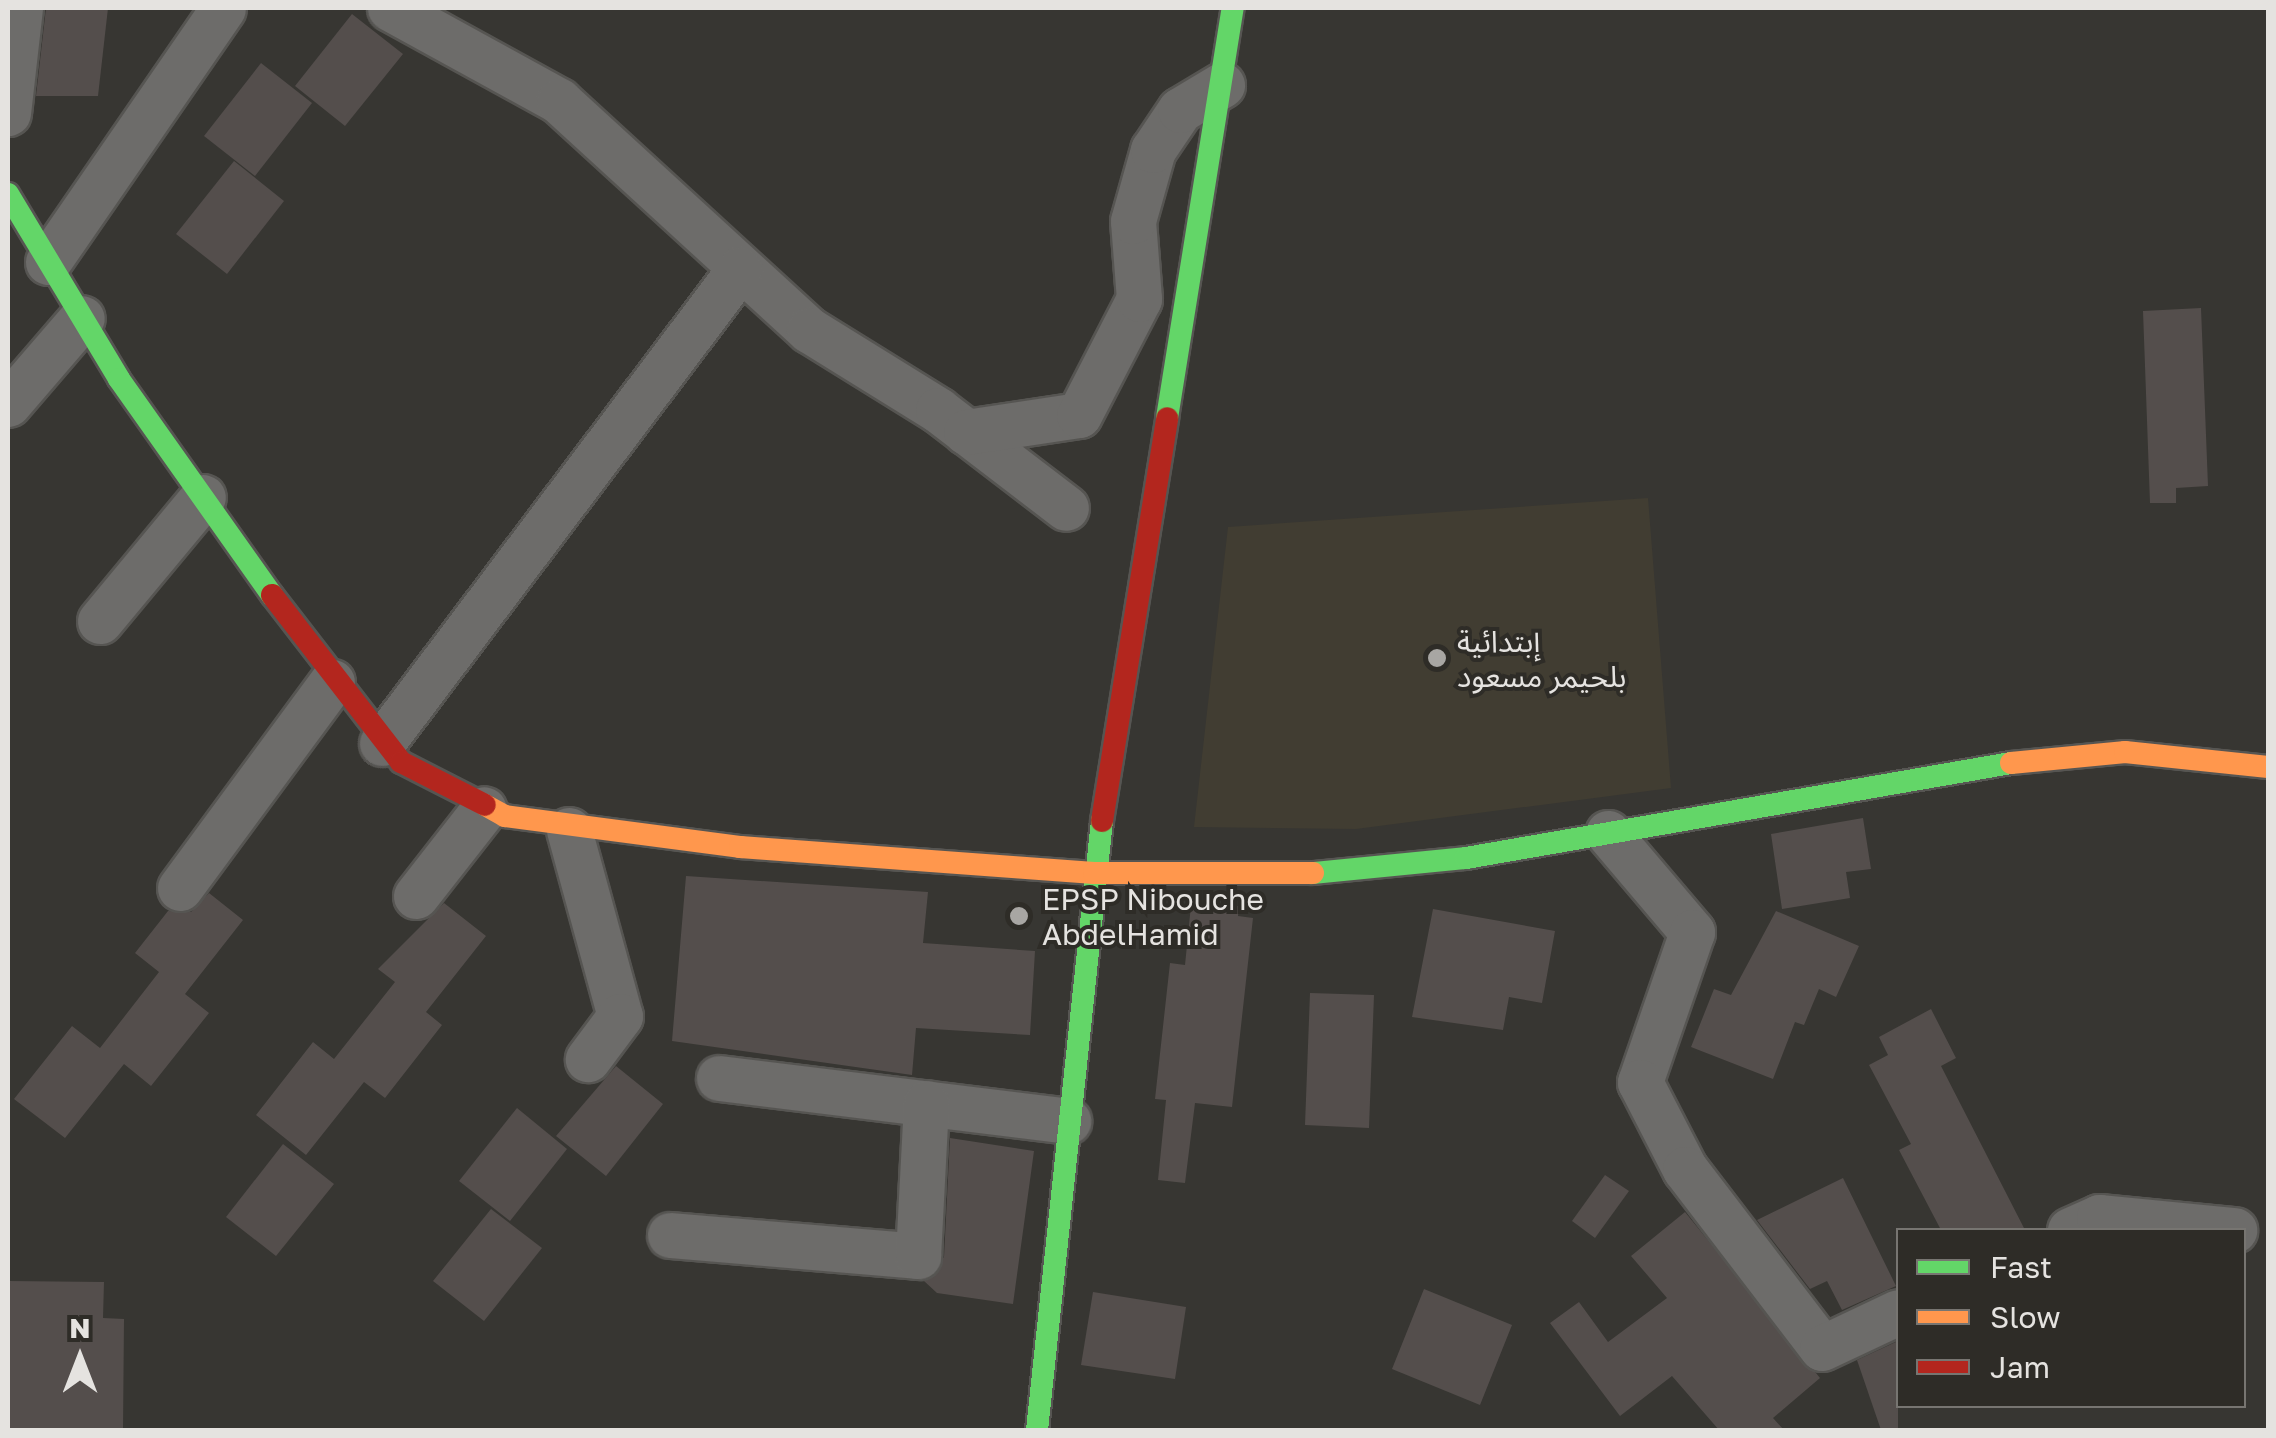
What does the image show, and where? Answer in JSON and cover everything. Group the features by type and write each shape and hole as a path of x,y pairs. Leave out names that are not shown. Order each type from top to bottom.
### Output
{"street":[{"path":"8,114 20,8"},
{"path":"48,262 224,8"},
{"path":"390,8 558,101 809,330 966,432 1066,508"},
{"path":"1037,1430 1094,873 1233,8"},
{"path":"966,432 1080,415 1139,298 1133,221 1153,150 1180,110 1222,85"},
{"path":"8,194 82,318 332,682 382,742 484,810 569,830 1094,873 1346,872 2079,755 2196,753 2268,767"},
{"path":"382,742 739,270"},
{"path":"8,404 82,318"},
{"path":"100,621 204,497"},
{"path":"180,888 332,682"},
{"path":"416,896 484,810"},
{"path":"569,830 620,1016 588,1060"},
{"path":"1608,833 1692,932 1640,1082 1685,1169 1822,1348 1896,1313"},
{"path":"719,1078 1068,1120"},
{"path":"670,1235 918,1256 926,1103"},
{"path":"2074,1228 2099,1216 2215,1228"}],"shaded area":[{"name":"إبتدائية بلحيمر مسعود","path":"1648,498 1671,788 1356,829 1194,827 1228,527"}],"building":[{"path":"46,8 108,8 98,96 36,96"},
{"path":"352,14 403,54 345,126 295,86"},
{"path":"261,63 312,103 255,176 204,136"},
{"path":"234,161 284,201 227,274 176,234"},
{"path":"2201,308 2208,486 2176,488 2176,503 2150,503 2143,311"},
{"path":"1863,818 1871,869 1846,872 1850,898 1782,909 1771,834"},
{"path":"686,876 928,892 923,943 1035,951 1030,1035 916,1028 912,1075 672,1041"},
{"path":"209,893 243,920 185,994 209,1013 151,1086 124,1064 65,1138 14,1099 72,1026 100,1048 159,972 135,953 168,911 191,912"},
{"path":"444,903 486,936 426,1012 442,1025 385,1098 364,1082 306,1155 256,1115 313,1042 334,1059 395,982 378,969"},
{"path":"1191,905 1239,906 1238,916 1253,918 1232,1107 1195,1103 1185,1183 1158,1180 1166,1100 1155,1099 1170,963 1185,965"},
{"path":"1433,909 1555,931 1542,1003 1509,997 1503,1030 1412,1017"},
{"path":"1776,911 1859,946 1836,997 1819,989 1804,1025 1795,1022 1773,1079 1691,1047 1714,989 1731,995"},
{"path":"1310,993 1374,995 1369,1128 1305,1125"},
{"path":"1931,1009 1956,1058 1941,1066 2024,1228 1940,1228 1899,1150 1911,1144 1869,1065 1888,1055 1879,1037"},
{"path":"616,1066 663,1104 606,1176 556,1136"},
{"path":"517,1108 567,1149 510,1221 459,1181"},
{"path":"950,1138 1034,1151 1013,1304 937,1293 924,1281 944,1257"},
{"path":"283,1144 334,1184 276,1256 226,1217"},
{"path":"1605,1175 1629,1191 1595,1238 1572,1221"},
{"path":"1843,1178 1896,1286 1842,1310 1827,1281 1810,1289 1757,1220"},
{"path":"491,1209 542,1248 484,1321 433,1281"},
{"path":"1685,1212 1820,1378 1773,1418 1784,1430 1719,1430 1672,1376 1620,1416 1550,1323 1579,1302 1608,1342 1667,1298 1631,1256"},
{"path":"8,1281 104,1282 103,1318 124,1319 123,1430 8,1430"},
{"path":"1424,1289 1512,1325 1480,1405 1392,1369"},
{"path":"1093,1292 1186,1307 1175,1379 1081,1365"},
{"path":"1896,1342 1898,1430 1881,1430 1857,1360"}],"traffic: fast":[{"path":"1167,418 1233,8"},
{"path":"8,194 119,379 272,595"},
{"path":"1313,873 1466,858 2011,763"},
{"path":"1037,1430 1102,821"}],"traffic: slow":[{"path":"2011,763 2125,752 2268,767"},
{"path":"485,805 505,816 740,847 1094,873 1313,873"}],"traffic: jam":[{"path":"1102,821 1167,418"},
{"path":"272,595 401,762 485,805"}],"place":[{"name":"إبتدائية بلحيمر مسعود","path":"1437,658"},
{"name":"EPSP Nibouche AbdelHamid","path":"1019,916"}]}
